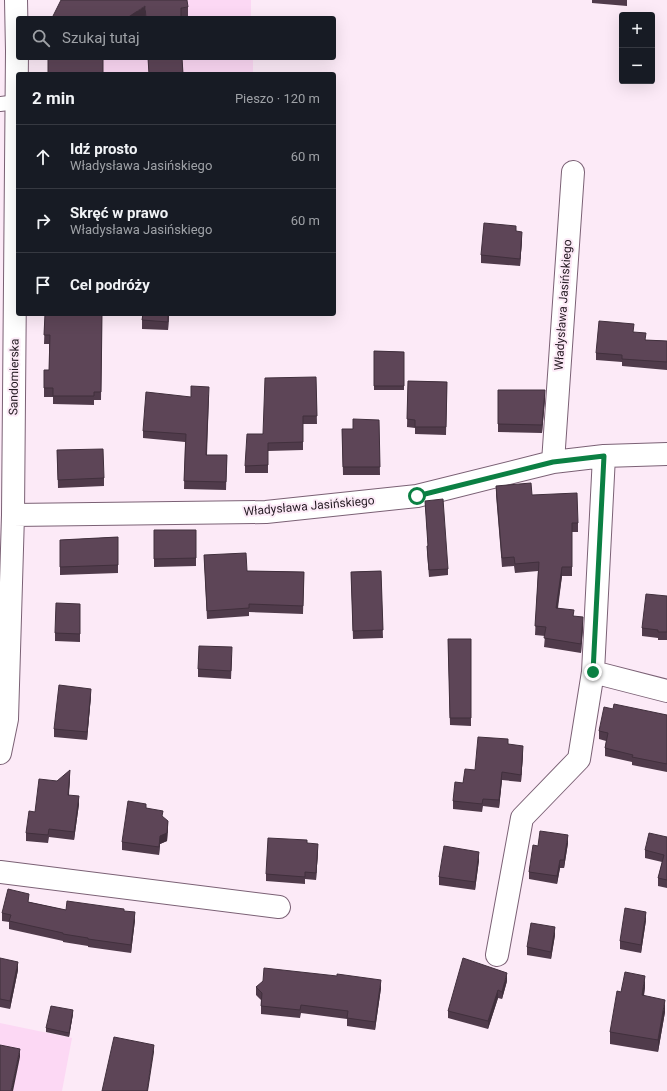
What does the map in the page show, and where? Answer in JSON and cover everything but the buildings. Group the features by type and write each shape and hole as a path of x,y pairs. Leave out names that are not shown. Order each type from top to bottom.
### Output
{"street":[{"name":"Sandomierska","path":"16,0 17,16"},
{"name":"Sandomierska","path":"16,41 8,103 16,235"},
{"name":"Władysława Jasińskiego","path":"553,462 573,172"},
{"name":"Sandomierska","path":"0,753 7,719 13,515 16,316"},
{"name":"Władysława Jasińskiego","path":"13,515 266,512 417,496 553,462 604,456 667,454"},
{"path":"497,954 522,818 579,759 593,672 604,456"},
{"path":"593,672 667,691"},
{"path":"0,872 279,907"}],"shaded area":[{"path":"71,0 251,0 251,16 59,16"},
{"path":"48,60 253,60 253,72 48,72"},
{"path":"0,1023 72,1038 62,1091 0,1091"}],"route":[{"path":"417,496 553,462 604,456 593,672"}]}
